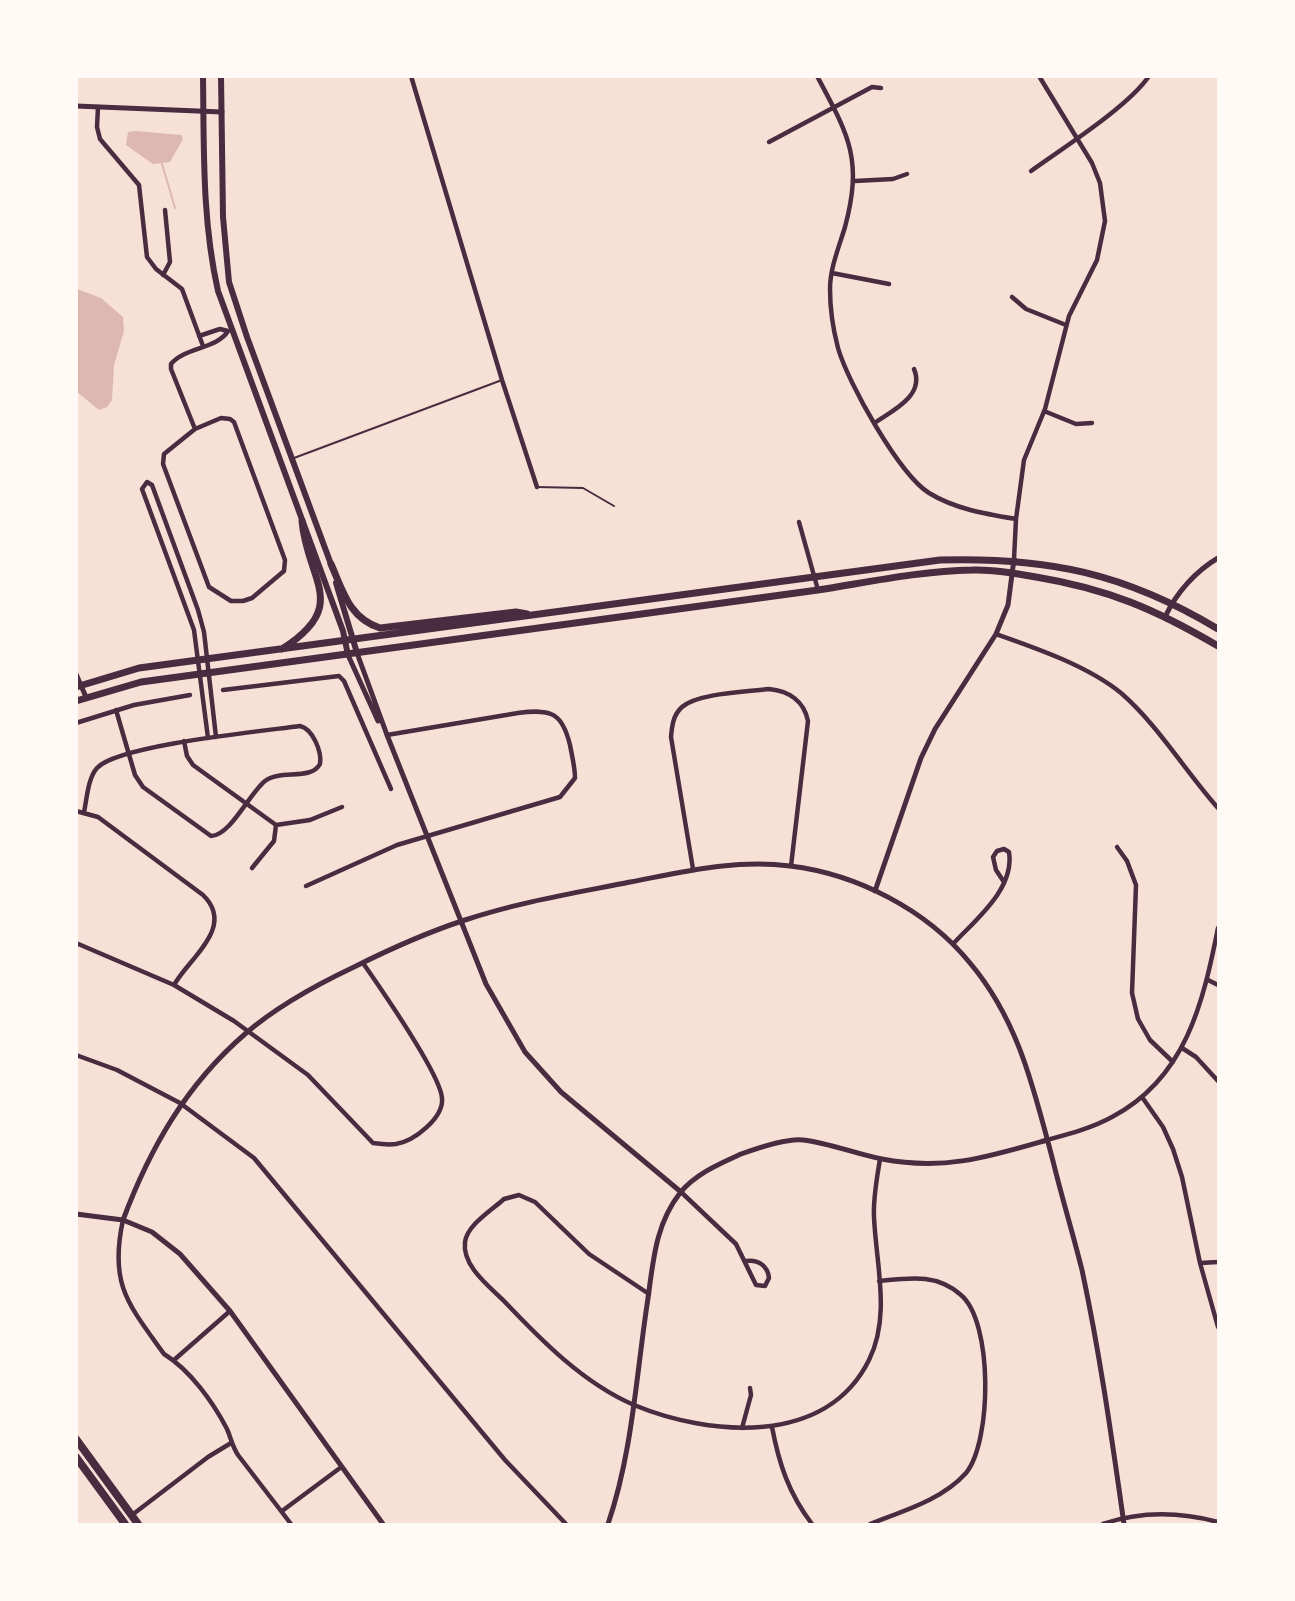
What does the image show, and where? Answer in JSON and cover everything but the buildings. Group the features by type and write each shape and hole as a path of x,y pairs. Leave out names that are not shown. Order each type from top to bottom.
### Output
{"highway":[{"path":"76,1439 138,1524"},
{"path":"76,1457 125,1524"}],"main road":[{"path":"203,76 205,210 209,253 218,291 346,641 348,654"},
{"path":"221,76 224,228 229,282 237,311 331,564 355,639 357,653"},
{"path":"280,650 307,631 320,608 320,585 304,541 302,521"},
{"path":"80,686 139,668 940,560 1014,560 1083,571 1134,587 1218,629"},
{"path":"331,564 349,606 363,620 381,628 516,612 532,615"},
{"path":"76,701 141,682 818,590 926,572 975,570 1013,573 1087,586 1166,615 1218,646"}],"street":[{"path":"411,76 502,380 537,487"},
{"path":"817,76 834,107 852,150 855,181 832,273 831,306 838,347 844,364 903,469 928,492 964,508 1016,519"},
{"path":"875,891 921,759 935,729 996,634 1008,605 1024,460 1044,411 1066,325 1097,260 1105,221 1100,183 1039,76"},
{"path":"1032,171 1143,86 1149,76"},
{"path":"769,142 872,87 881,88"},
{"path":"76,106 222,112"},
{"path":"98,107 97,127 100,139 139,185 147,257 163,275 182,289 203,346"},
{"path":"855,181 892,179 907,174"},
{"path":"163,275 170,262 165,210"},
{"path":"832,273 889,284"},
{"path":"1012,297 1026,309 1066,325"},
{"path":"195,429 171,367 175,360 223,339 228,331 220,329 199,336"},
{"path":"876,423 912,395 917,377 914,369"},
{"path":"1044,411 1076,424 1092,423"},
{"path":"221,418 234,422 285,560 284,571 247,599 231,601 209,587 163,464 164,454 195,429 221,418"},
{"path":"208,738 198,661 186,605 142,489 145,482 152,485 198,610 207,659 216,737"},
{"path":"799,522 816,576 818,590"},
{"path":"1166,615 1171,604 1198,572 1218,558"},
{"path":"996,634 1041,650 1120,692 1146,719 1218,808"},
{"path":"357,653 387,735 486,984 525,1052 561,1092 681,1192 736,1244 756,1285 765,1286 769,1278 766,1268 757,1261 746,1261"},
{"path":"348,654 387,735"},
{"path":"76,674 86,697"},
{"path":"223,690 339,676 344,681 391,789"},
{"path":"693,869 671,737 674,719 680,708 705,697 769,689 788,693 797,699 806,712 808,721 791,866"},
{"path":"76,723 116,710 190,694"},
{"path":"84,812 91,780 97,768 128,754 184,741 300,726 310,730 321,756 318,768 307,773 279,774 270,777 220,834 206,835 143,787 135,775 128,754 116,710"},
{"path":"306,886 397,845 560,797 575,778 575,769 563,723 549,712 539,710 454,722 387,735"},
{"path":"184,741 193,765 276,825 310,820 342,807"},
{"path":"76,811 84,812 107,824 203,895 210,904 215,919 212,935 174,985"},
{"path":"252,868 274,842 276,825"},
{"path":"1117,847 1127,861 1136,885 1132,993 1138,1019 1150,1040 1173,1062"},
{"path":"953,944 982,912 1004,882 1010,855 1004,849 997,850 993,857 1004,882"},
{"path":"291,1524 231,1443 228,1430 205,1396 174,1360 164,1354 124,1296 117,1273 117,1248 123,1220 147,1160 180,1103 205,1072 247,1031 292,1000 363,963 460,921 566,894 693,869 756,863 791,866 840,877 875,891 909,909 953,944 987,985 1010,1023 1033,1086 1082,1270 1124,1521"},
{"path":"608,1524 621,1482 661,1227 681,1192 717,1165 751,1150 801,1139 880,1159 916,1165 954,1164 1047,1140 1112,1118 1142,1097 1173,1062 1182,1048 1196,1022 1208,980 1218,928"},
{"path":"76,943 174,985 247,1031 308,1076 373,1143 396,1144 414,1137 438,1116 443,1100 439,1087 363,963"},
{"path":"1208,980 1218,985"},
{"path":"1182,1048 1196,1057 1218,1081"},
{"path":"76,1055 117,1070 180,1103 254,1158 505,1460 566,1524"},
{"path":"1142,1097 1163,1127 1173,1149 1182,1177 1200,1263 1218,1327"},
{"path":"649,1294 589,1254 527,1198 519,1195 504,1199 467,1236 465,1250 468,1261 525,1323 576,1370 633,1404 697,1422 742,1428 772,1427 809,1416 839,1397 856,1380 870,1359 881,1319 874,1215 880,1159"},
{"path":"76,1214 123,1220 152,1232 180,1254 231,1311 340,1468 383,1524"},
{"path":"1200,1263 1218,1263"},
{"path":"870,1524 930,1499 950,1487 969,1468 983,1430 981,1338 973,1310 962,1295 935,1279 917,1277 879,1281"},
{"path":"174,1360 231,1311"},
{"path":"742,1428 751,1395 750,1388"},
{"path":"772,1427 783,1476 796,1502 812,1524"},
{"path":"132,1515 208,1457 231,1443"},
{"path":"282,1511 340,1468"},
{"path":"1102,1524 1161,1514 1218,1522"}],"lane":[{"path":"292,459 502,380"},
{"path":"537,487 583,488 614,506"}],"shaded area":[{"path":"128,132 181,135 183,139 170,162 153,164 126,145"},
{"path":"77,289 101,298 123,317 124,331 114,365 112,400 107,407 99,410 77,392"}],"waterway":[{"path":"162,164 175,208"}]}
